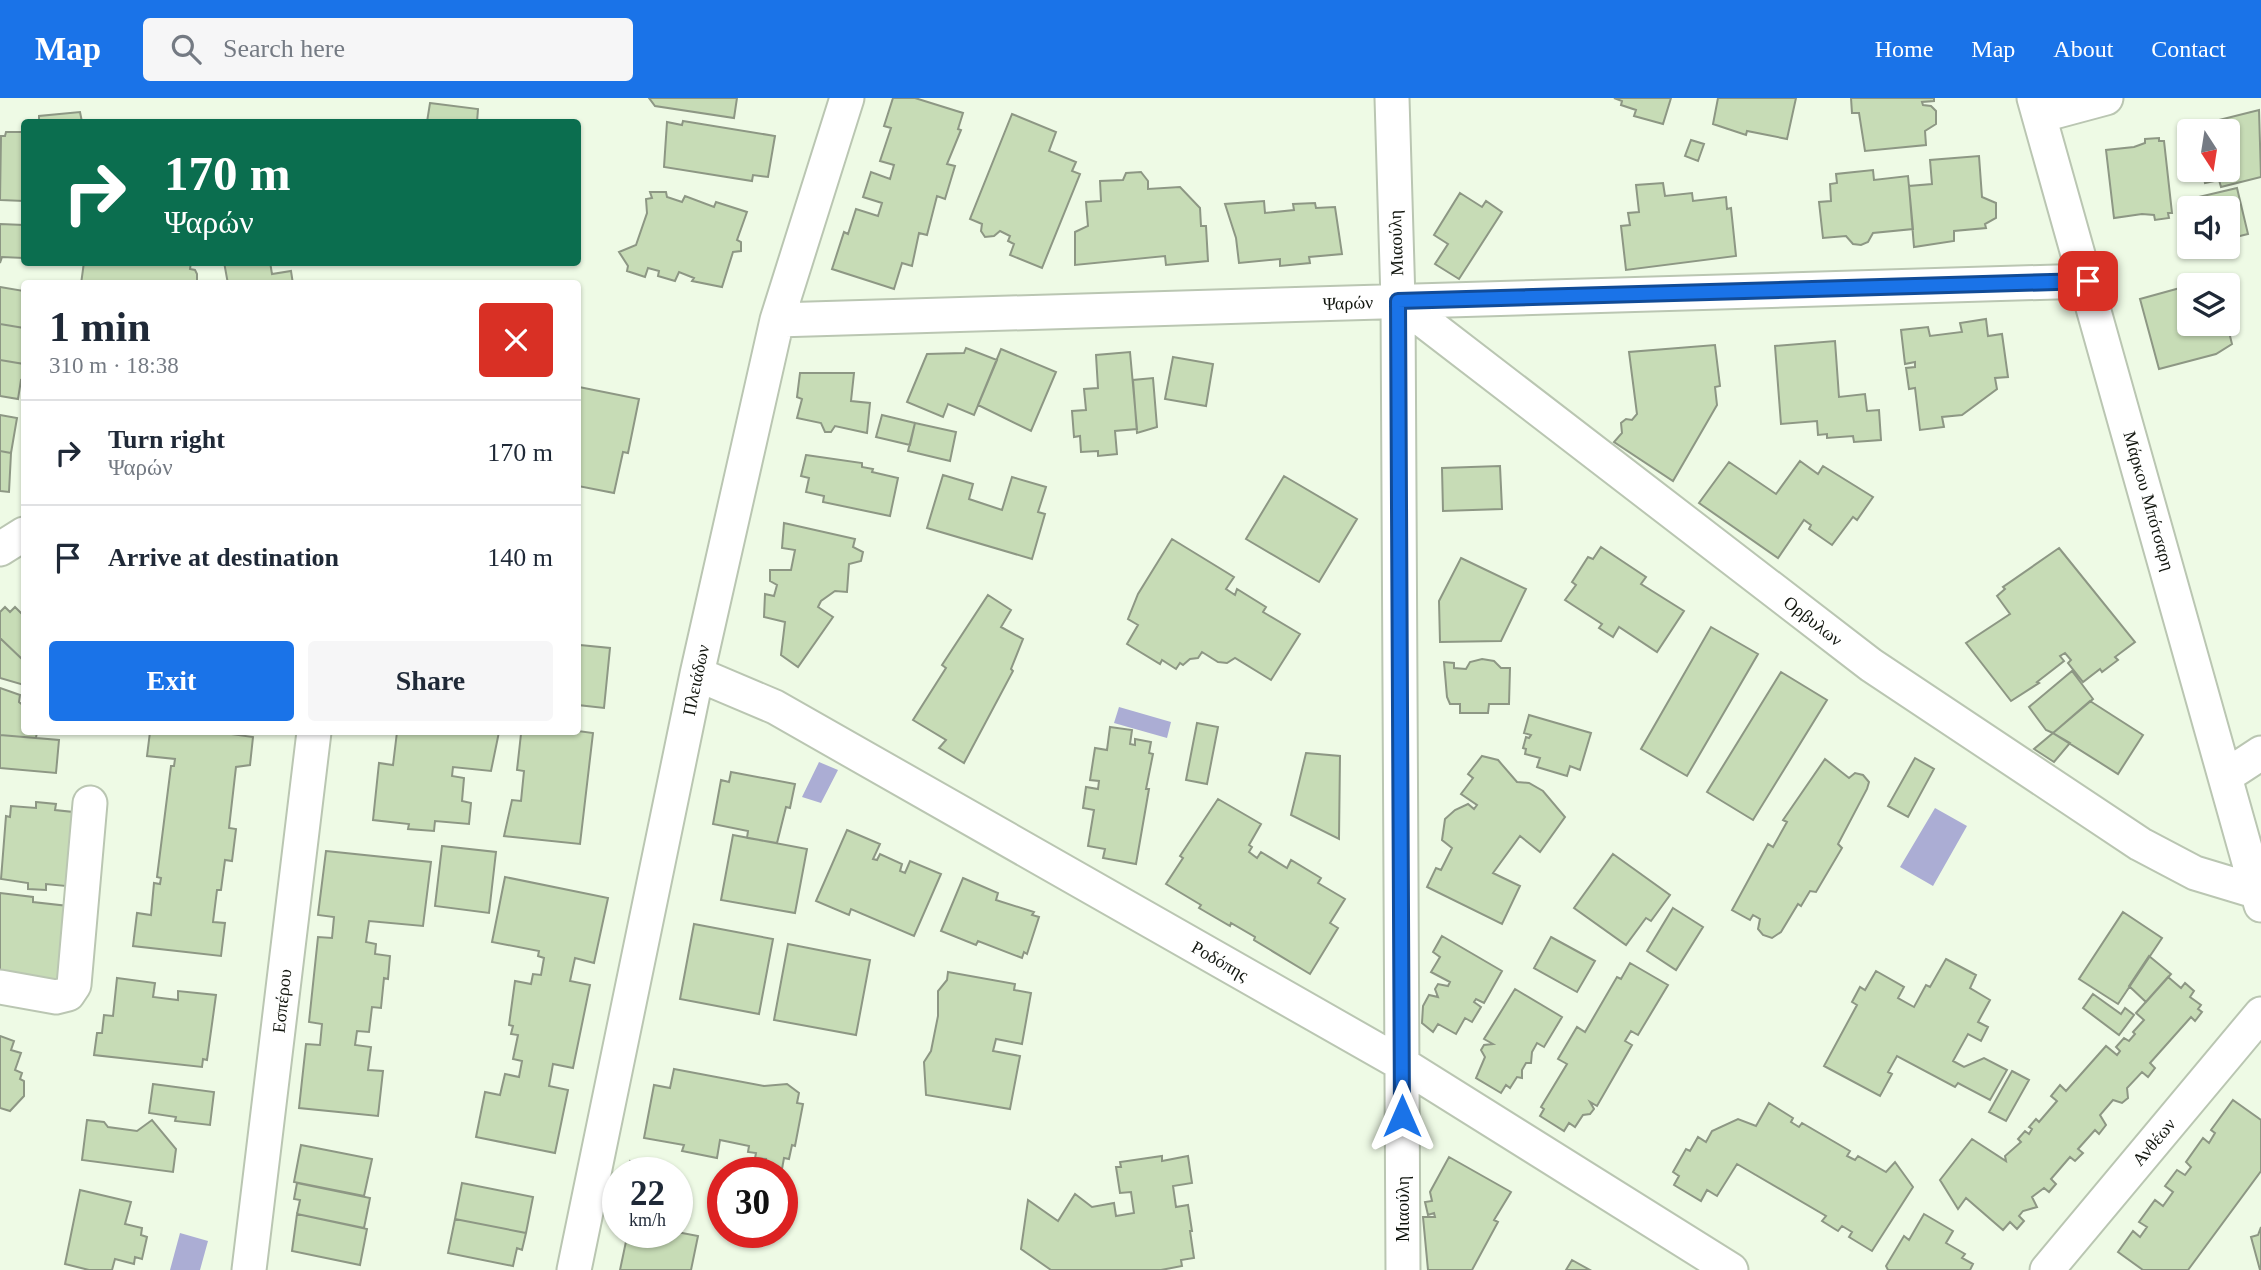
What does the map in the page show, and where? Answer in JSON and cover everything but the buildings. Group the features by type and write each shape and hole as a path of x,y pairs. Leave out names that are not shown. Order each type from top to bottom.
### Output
{"street":[{"name":"Πλειάδων","path":"574,1270 697,674 777,320 847,98"},
{"name":"Μιαούλη","path":"1392,98 1398,301 1403,1270"},
{"path":"2037,107 2106,98"},
{"name":"Μάρκου Μπότσαρη","path":"2037,107 2259,898"},
{"name":"Ψαρών","path":"777,320 2088,281"},
{"name":"Ορβυλων","path":"1398,301 1871,665 2140,844 2196,873 2259,898"},
{"path":"0,549 21,536"},
{"name":"Ροδόπης","path":"697,674 775,707 1402,1064 1731,1270"},
{"name":"Εσπέρου","path":"249,1270 314,735"},
{"path":"2226,776 2261,753"},
{"path":"0,987 56,997 68,994 74,985 90,803"},
{"name":"Ανθέων","path":"2047,1270 2261,1014"}],"water":[{"path":"1119,707 1171,722 1167,738 1114,723"},
{"path":"819,762 838,770 821,803 802,797"},
{"path":"1935,808 1967,826 1933,886 1900,867"},
{"path":"180,1233 208,1241 200,1270 170,1270"}],"route":[{"path":"1402,1116 1398,301 2088,281"}]}
